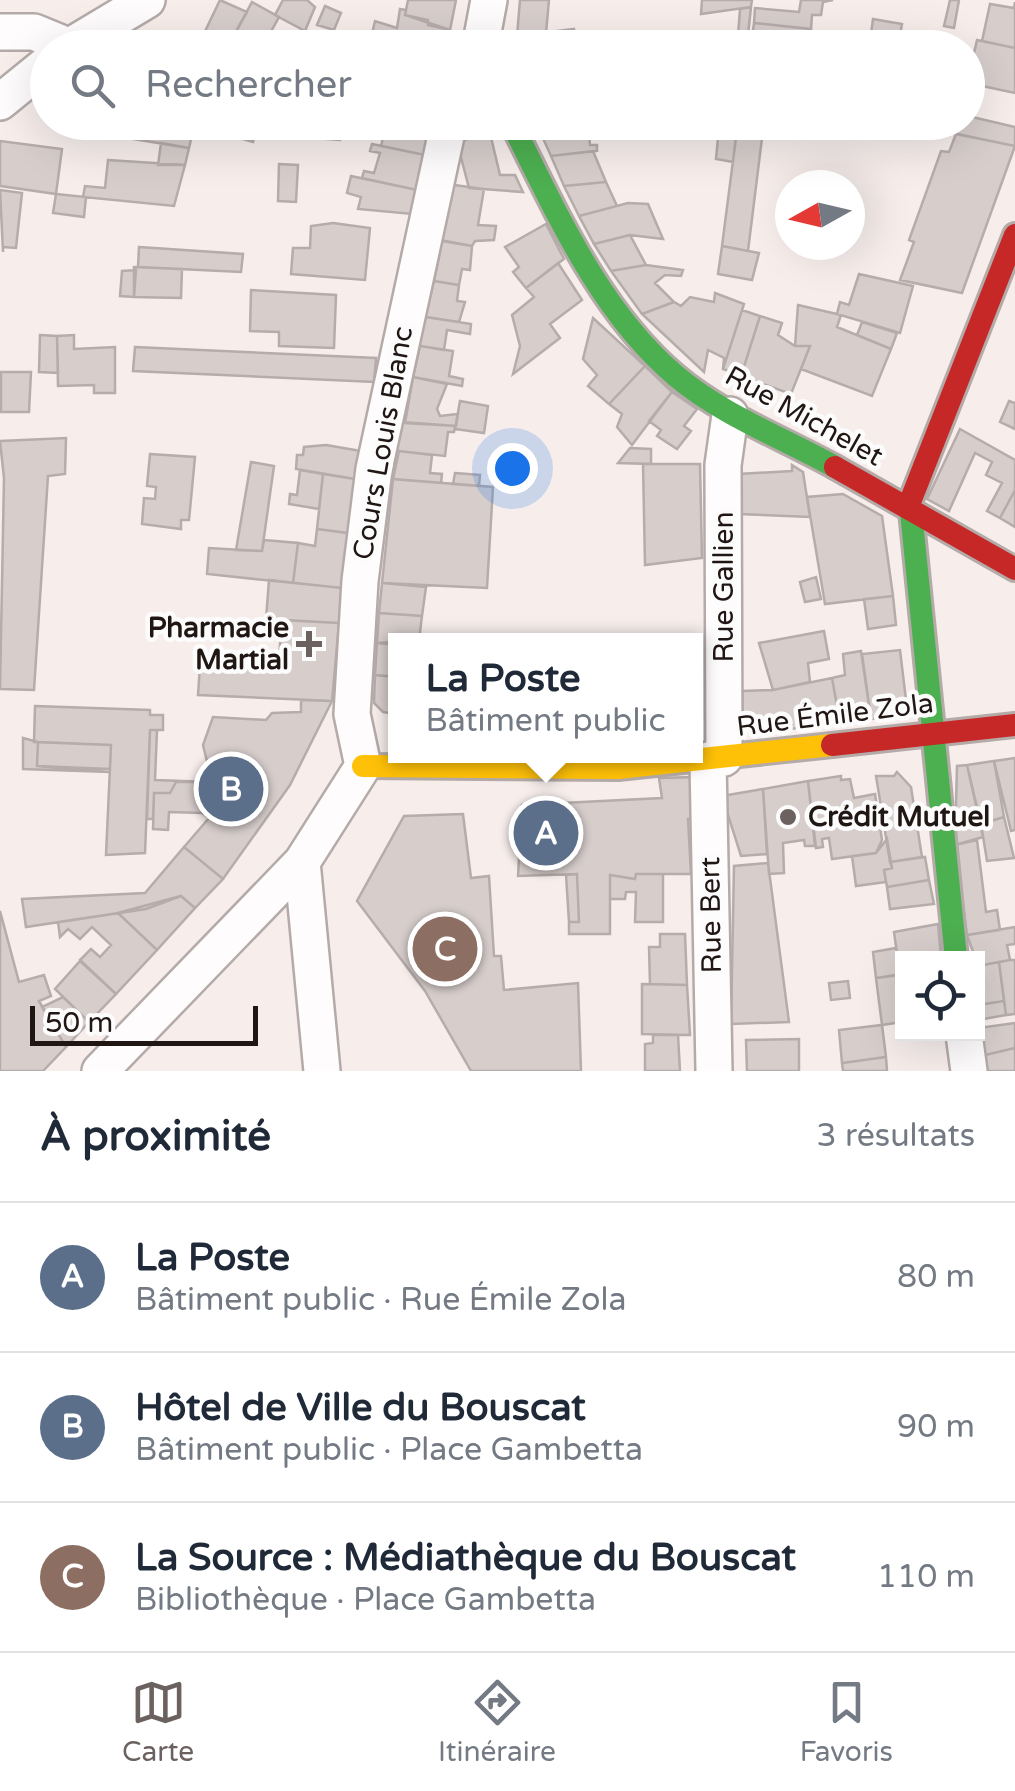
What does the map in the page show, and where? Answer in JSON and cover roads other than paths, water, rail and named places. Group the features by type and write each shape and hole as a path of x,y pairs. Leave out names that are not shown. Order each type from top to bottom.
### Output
{"street":[{"path":"97,30 147,0"},
{"path":"483,30 489,0"},
{"path":"0,32 30,32"},
{"path":"0,102 30,78"},
{"name":"Cours Louis Blanc","path":"363,766 352,714 360,581 374,469 445,140"},
{"name":"Rue Michelet","path":"521,140 611,308 669,369 730,416 764,427 1015,569"},
{"path":"955,951 937,734 908,508 1015,235"},
{"name":"Rue Gallien","path":"716,759 723,464 730,416"},
{"name":"Rue Émile Zola","path":"703,760 1015,725"},
{"name":"Rue Bert","path":"714,1071 716,759"},
{"name":"Rue Émile Zola","path":"363,766 618,768 672,763"},
{"path":"100,1071 302,862 363,766"},
{"path":"302,862 322,1071"},
{"path":"965,1041 969,1071"}],"place":[{"name":"Pharmacie Martial","path":"309,644"},
{"name":"Hôtel de Ville du Bouscat","path":"231,789"},
{"name":"Crédit Mutuel","path":"788,817"},
{"name":"La Poste","path":"546,833"},
{"name":"La Source : Médiathèque du Bouscat","path":"445,949"}]}
